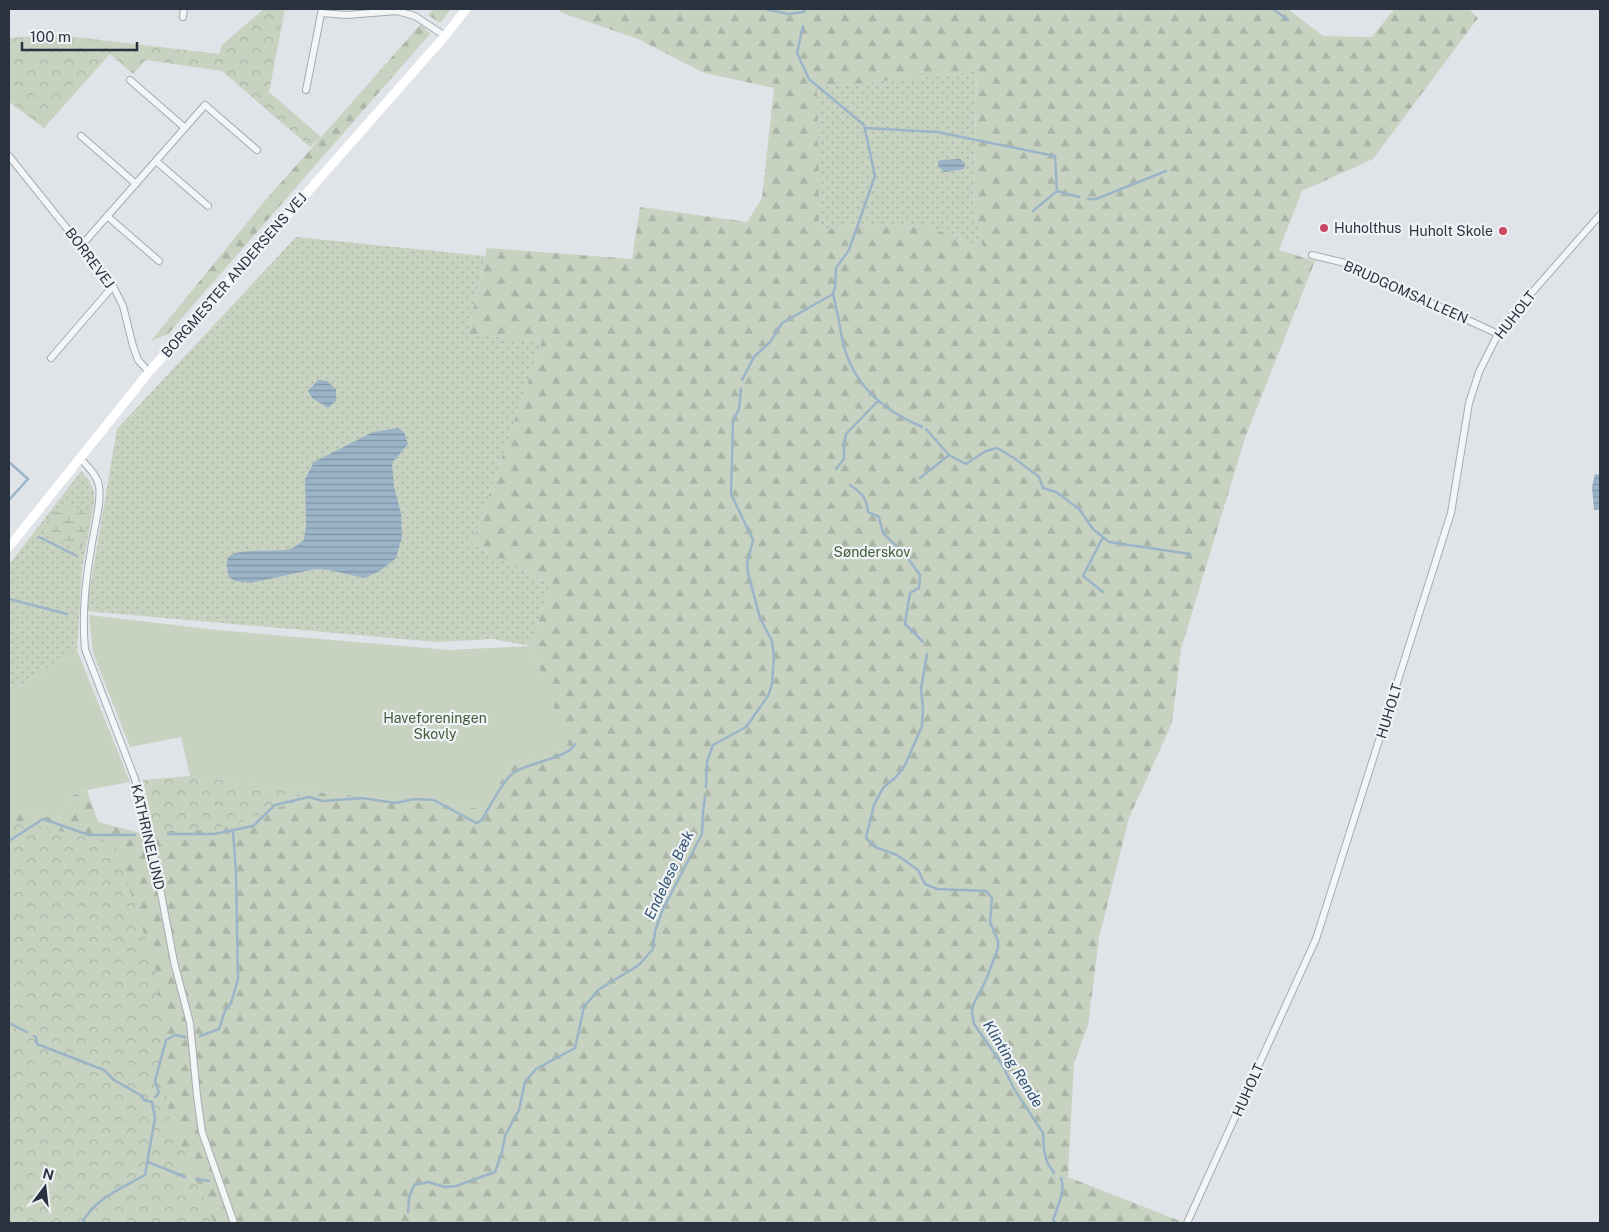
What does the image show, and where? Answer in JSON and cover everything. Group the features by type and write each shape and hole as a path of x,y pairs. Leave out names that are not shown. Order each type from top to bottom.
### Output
{"street":[{"path":"183,17 184,9"},
{"name":"BORGMESTER ANDERSENS VEJ","path":"9,547 149,372 445,36 466,9"},
{"path":"306,90 321,11 347,15 397,10 416,16 445,36"},
{"path":"130,80 185,128"},
{"path":"81,246 205,105 257,150"},
{"path":"81,136 136,184"},
{"name":"BORREVEJ","path":"9,156 113,286 123,306 138,360 149,372"},
{"path":"156,161 208,206"},
{"name":"HUHOLT","path":"1188,1223 1316,939 1451,514 1469,403 1479,372 1506,322 1600,215"},
{"path":"107,216 159,261"},
{"name":"BRUDGOMSALLEEN","path":"1312,255 1345,263 1498,334"},
{"path":"51,358 113,286"},
{"name":"KATHRINELUND","path":"80,458 94,474 99,485 99,499 86,588 84,629 86,649 135,779 152,851 174,962 190,1023 202,1132 234,1223"}],"green space":[{"path":"264,9 285,9 269,92 321,137 310,147 222,71 146,60 133,74 110,54 44,128 9,102 9,38 59,35 219,54 222,45"},
{"path":"433,9 451,9 440,23 428,15"},
{"name":"Sønderskov","path":"561,9 1288,9 1323,36 1372,37 1394,9 1469,9 1478,18 1373,159 1302,191 1279,250 1315,261 1245,438 1181,649 1172,723 1129,818 1099,938 1088,1025 1074,1063 1068,1177 1180,1221 1179,1223 9,1223 9,809 61,819 69,797 87,790 98,822 140,833 294,802 299,790 485,809 509,766 568,749 531,646 550,584 472,544 542,341 468,334 487,248 632,259 640,207 747,222 762,198 774,88 704,73 638,39 560,12","holes":["977,71 973,207 983,247 927,227 859,225 819,230 817,88"]},
{"path":"421,24 430,34 168,334 151,341 263,203"},
{"path":"977,71 973,207 983,247 927,227 859,225 818,230 817,88"},
{"path":"296,237 485,256 468,334 542,341 472,544 550,584 531,646 493,639 437,642 86,611 117,429"},
{"path":"81,471 89,480 94,491 94,503 82,570 77,650 9,692 9,565"},
{"path":"71,506 89,512 82,549 54,538 44,525 55,512"},
{"name":"Haveforeningen Skovly","path":"89,615 217,630 449,650 531,646 569,749 509,766 486,809 299,790 190,776 181,737 130,747 93,653"},
{"path":"77,650 130,782 87,790 69,797 61,819 9,809 9,692"},
{"path":"190,776 299,790 295,802 213,830 154,831 143,780"},
{"path":"9,819 115,844 156,971 169,1116 214,1223 9,1223"}],"water":[{"path":"960,159 965,163 964,169 944,172 938,166 938,161"},
{"path":"318,380 327,381 336,389 336,401 328,408 312,398 308,391"},
{"path":"398,428 404,432 408,444 392,463 394,487 401,513 402,537 396,558 380,571 364,578 329,570 315,569 250,583 235,581 229,577 227,562 231,555 243,552 290,549 304,540 306,526 305,479 314,462 373,432"},
{"path":"1595,474 1600,475 1600,509 1594,510 1592,487"}],"waterway":[{"path":"765,9 788,14 804,12 804,9"},
{"path":"1273,9 1288,20"},
{"name":"Endeløse Bæk","path":"742,380 754,357 771,341 782,323 833,294 836,268 849,250 875,176 864,125 809,79 797,53 803,26"},
{"path":"865,128 937,132 1055,156 1057,191 1079,197"},
{"path":"1088,199 1096,199 1166,171"},
{"path":"1033,211 1057,191"},
{"path":"833,294 844,347 856,375 864,386 884,405 896,414 922,427"},
{"name":"Endeløse Bæk","path":"706,787 707,762 713,745 746,727 768,696 772,684 774,656 772,641 760,618 748,573 747,564 753,540 731,494 733,421 739,409 741,389"},
{"name":"Klinting Rende","path":"836,469 844,459 846,434 878,401"},
{"path":"926,429 949,455 966,464 986,451 997,448 1014,458 1039,477 1043,488 1056,492 1079,509 1093,529 1109,542 1190,554"},
{"path":"920,478 949,455"},
{"path":"9,462 28,479 9,500"},
{"name":"Klinting Rende","path":"850,485 863,496 868,512 879,517 883,533 907,557 920,575 919,588 910,593 905,624 923,642"},
{"path":"39,537 77,556"},
{"path":"1103,537 1083,576 1103,592"},
{"path":"9,599 67,614"},
{"name":"Klinting Rende","path":"927,654 921,689 922,726 905,765 896,777 883,788 874,805 866,838 875,847 897,855 918,870 925,884 937,889 986,891 992,898 990,922 998,941 998,948 986,980 973,1005 974,1024 1003,1066 1014,1089 1043,1133 1047,1162 1054,1173"},
{"path":"168,834 214,834 253,826 275,805 309,797 323,801 363,798 395,803 415,799 434,800 476,823 481,821 500,788 513,773 519,769 565,753 575,744"},
{"name":"Endeløse Bæk","path":"408,1212 409,1198 414,1185 428,1182 445,1187 456,1186 495,1172 505,1136 519,1110 525,1082 536,1069 575,1048 584,1007 598,990 639,965 653,949 655,931 663,909 702,834 705,797"},
{"path":"9,841 43,819 89,835 135,835"},
{"path":"200,1036 219,1029 225,1011 231,1003 238,979 236,873 233,831"},
{"path":"9,1023 27,1032"},
{"path":"155,1097 159,1093 155,1081 166,1040 175,1035 185,1037"},
{"path":"34,1036 36,1037 37,1044 104,1070 114,1080 142,1096 144,1100 152,1102 155,1118 145,1175 101,1201 82,1223"},
{"path":"148,1162 185,1177"},
{"name":"Klinting Rende","path":"1056,1223 1053,1220 1062,1193 1061,1178"},
{"path":"196,1179 209,1181"}],"place":[{"name":"Huholthus","path":"1324,228"},
{"name":"Huholt Skole","path":"1503,231"}]}
